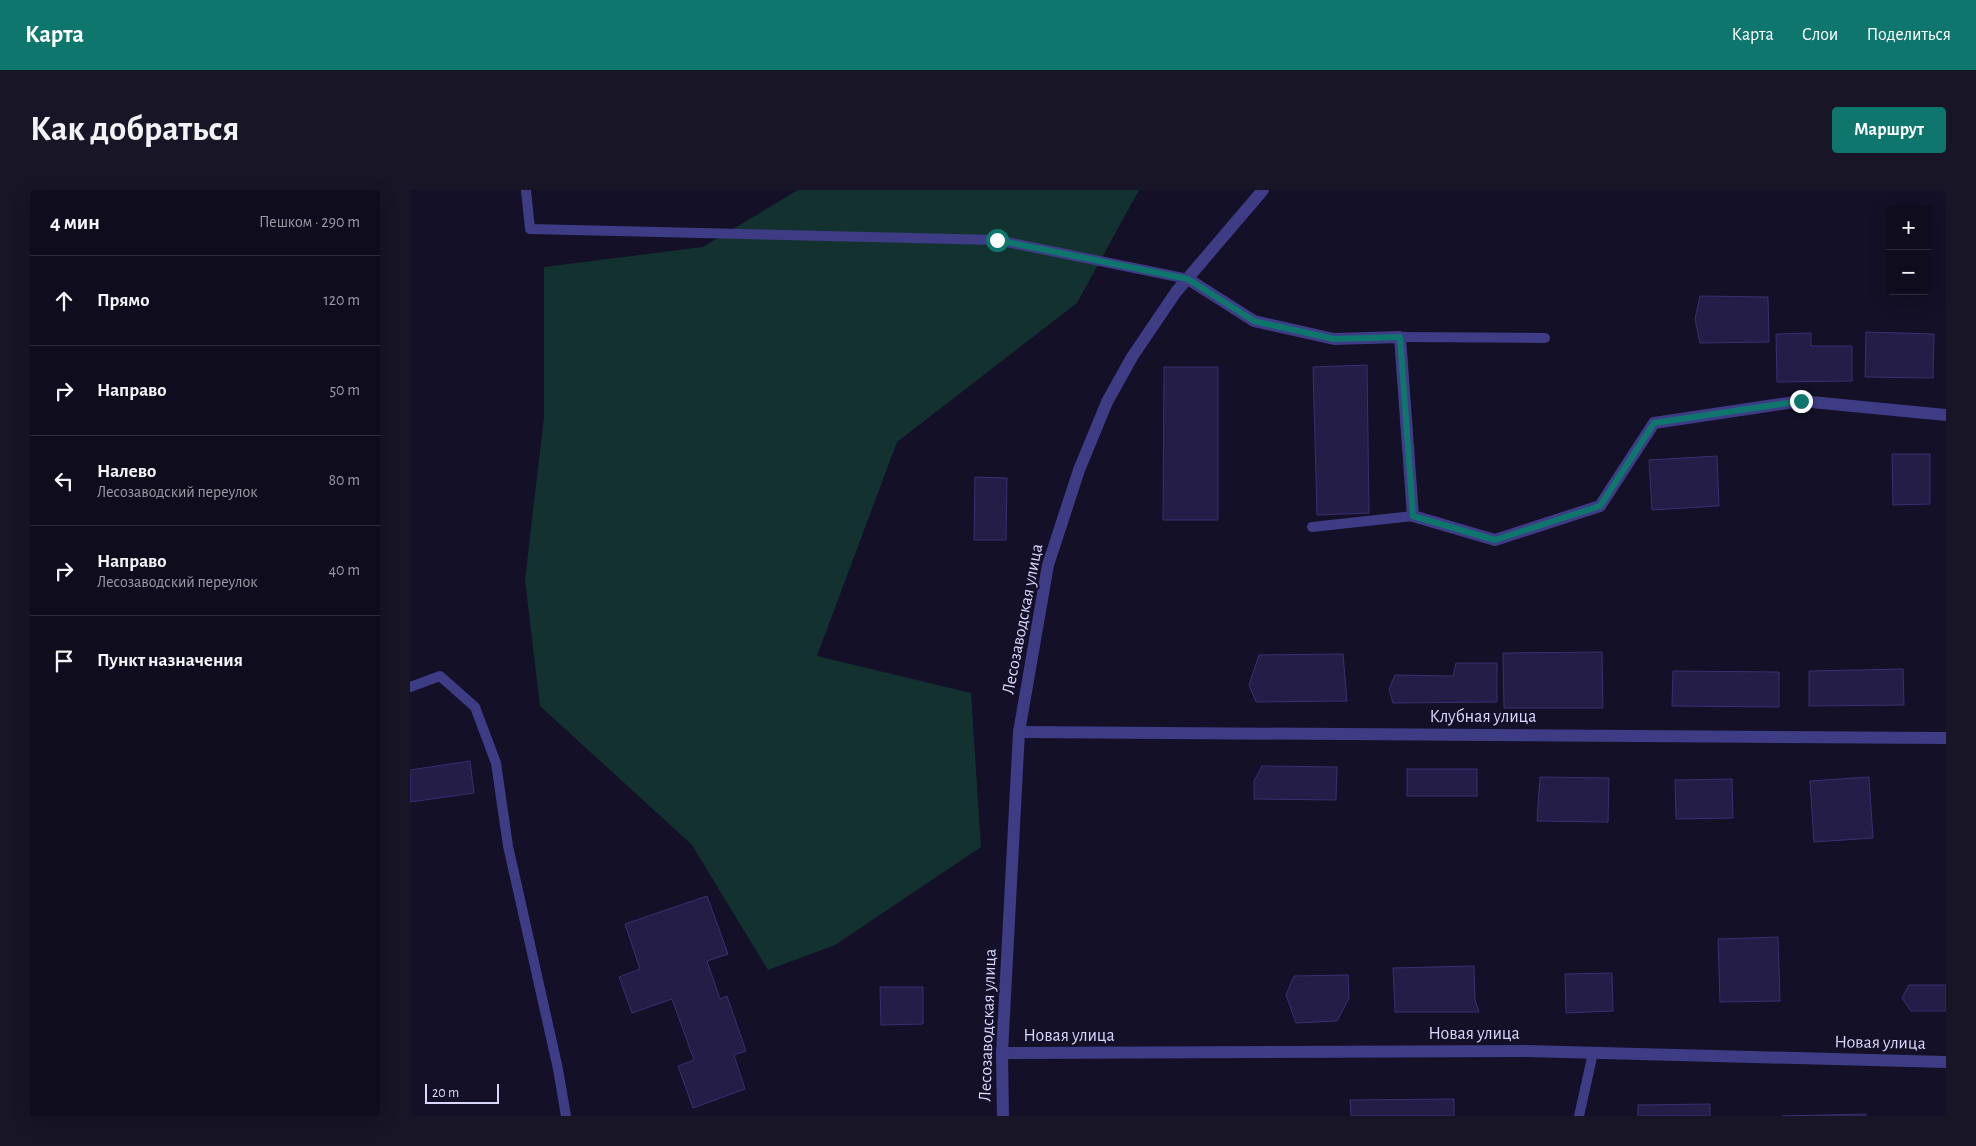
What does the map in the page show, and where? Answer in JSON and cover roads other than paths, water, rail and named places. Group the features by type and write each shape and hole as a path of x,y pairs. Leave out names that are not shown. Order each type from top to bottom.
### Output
{"street":[{"name":"Лесозаводская улица","path":"1003,1116 1002,1054 1019,732 1048,565 1080,470 1107,402 1132,357 1176,292 1263,190"},
{"path":"1188,279 1254,321 1334,339 1400,337 1413,516 1495,540 1600,506 1654,423 1801,401 1946,415"},
{"name":"Клубная улица","path":"1019,732 1946,738"},
{"name":"Новая улица","path":"1002,1054 1506,1051 1946,1062"}],"lane":[{"path":"526,190 530,229 997,240 1188,279"},
{"path":"1400,337 1545,338"},
{"path":"1312,527 1413,516"},
{"path":"410,687 440,676 475,707 479,716 496,763 508,846 558,1069 566,1116"},
{"path":"1580,1116 1593,1053"}]}
